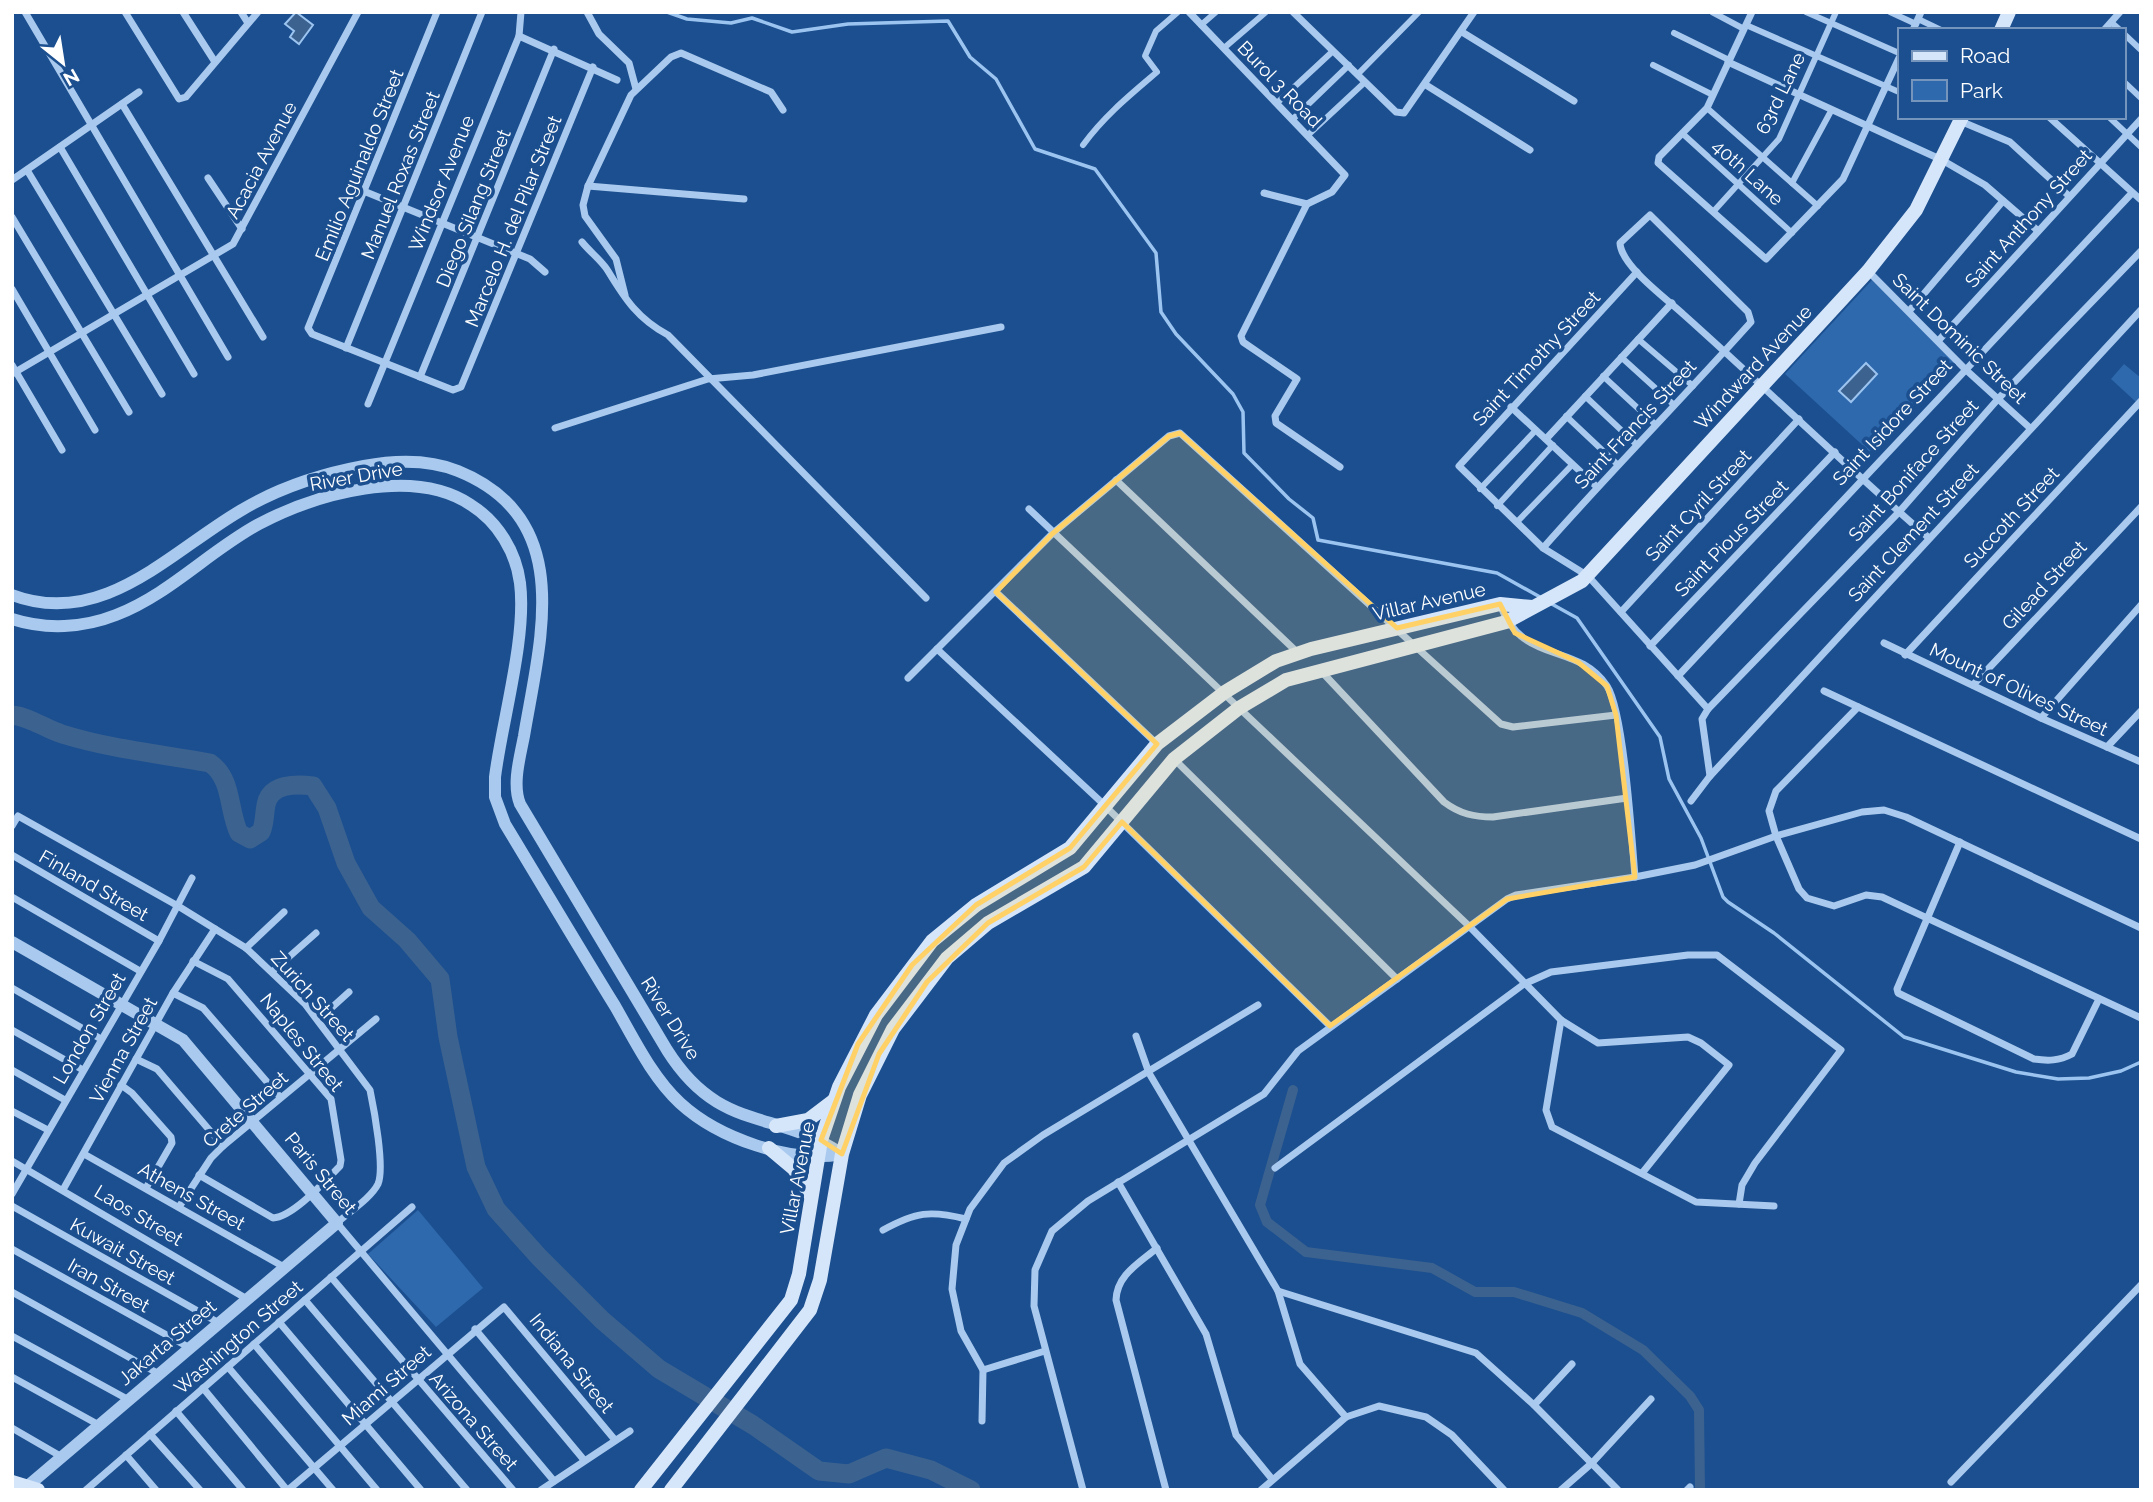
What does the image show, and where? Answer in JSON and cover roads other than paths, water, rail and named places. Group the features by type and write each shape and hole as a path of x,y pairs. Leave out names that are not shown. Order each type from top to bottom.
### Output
{"main road":[{"path":"2002,28 2009,12"},
{"name":"Windward Avenue","path":"1532,607 1585,579 1868,271 1916,210 1961,119"},
{"name":"Villar Avenue","path":"641,1490 786,1308 795,1291 817,1159 834,1101 858,1044 876,1015 932,942 976,905 1070,848 1157,744 1225,692 1276,661 1297,652 1500,604 1532,607"},
{"name":"Villar Avenue","path":"671,1490 805,1319 815,1299 842,1154 860,1095 878,1054 927,982 957,949 988,923 1084,867 1174,759 1239,708 1286,680 1319,669 1506,622 1532,607"},
{"path":"776,1126 808,1120 834,1101"},
{"path":"769,1148 794,1169 811,1196"},
{"path":"12,1482 30,1488"}],"street":[{"path":"25,12 228,357"},
{"path":"125,12 179,99 186,97 258,12"},
{"path":"183,12 215,62"},
{"path":"241,12 248,23"},
{"name":"Acacia Avenue","path":"14,371 148,296 233,244 358,12"},
{"name":"Emilio Aguinaldo Street","path":"346,348 312,334 308,328 366,192 437,12"},
{"name":"Manuel Roxas Street","path":"346,348 482,12"},
{"path":"587,12 599,34 629,62 636,89"},
{"path":"1083,145 1121,102 1157,72 1145,56 1156,31 1178,12"},
{"name":"Burol 3 Road","path":"1189,12 1342,171 1343,180 1332,192 1307,204"},
{"path":"1201,25 1216,12"},
{"path":"1223,48 1266,12"},
{"path":"1293,12 1396,112 1404,113 1426,85 1474,12"},
{"path":"1358,74 1419,12"},
{"path":"1712,12 1898,92"},
{"path":"1752,12 1707,108 1659,157 1658,163 1766,259 1843,179 1898,58"},
{"path":"1806,12 1898,56"},
{"name":"63rd Lane","path":"1713,212 1779,139 1836,12"},
{"path":"1890,12 1936,28"},
{"path":"2106,28 2120,12"},
{"name":"Windsor Avenue","path":"368,404 519,36 522,13"},
{"path":"2111,22 2117,28"},
{"path":"1462,32 1574,101"},
{"path":"1674,33 1866,128 1942,160 1985,185 2038,230"},
{"path":"519,36 554,49 617,80"},
{"path":"2125,36 2141,50"},
{"name":"Diego Silang Street","path":"420,377 554,49"},
{"path":"1277,103 1333,51"},
{"path":"625,295 616,259 585,216 583,205 588,186 636,89 671,57 681,54 771,92 783,110"},
{"path":"1293,119 1349,65"},
{"path":"1653,65 1713,95"},
{"name":"Marcelo H. del Pilar Street","path":"420,377 453,390 461,387 593,67"},
{"path":"1308,135 1365,82"},
{"path":"2125,84 2141,98"},
{"path":"1426,85 1530,150"},
{"path":"12,180 139,92"},
{"path":"122,104 263,337"},
{"path":"1707,108 1818,206"},
{"path":"1792,183 1831,111"},
{"path":"1961,119 2010,142 2069,196"},
{"path":"2051,119 2141,201"},
{"path":"2111,119 2141,147"},
{"name":"Saint Anthony Street","path":"1939,340 2141,119"},
{"name":"40th Lane","path":"1683,134 1792,233"},
{"path":"60,147 194,374"},
{"path":"27,170 162,394"},
{"path":"208,178 242,229"},
{"path":"588,186 744,199"},
{"path":"366,192 530,260 545,272"},
{"path":"1264,193 1307,204 1241,336 1243,342 1297,379 1275,416 1276,423 1340,467"},
{"name":"Saint Isidore Street","path":"1678,676 1862,477 2132,193"},
{"path":"1910,310 2003,201"},
{"path":"12,217 129,412"},
{"name":"Saint Francis Street","path":"1543,548 1751,322 1748,312 1654,217 1645,217 1620,243 1621,250 1637,272"},
{"path":"582,242 607,269 617,290 625,295 647,324 668,335 708,379 822,490 926,598"},
{"name":"Saint Boniface Street","path":"1708,709 1899,512 1998,399 2141,251"},
{"name":"Saint Dominic Street","path":"1868,271 1910,310 1965,369 2030,428"},
{"path":"1637,272 1929,538"},
{"name":"Saint Timothy Street","path":"1480,489 1459,466 1637,272"},
{"path":"12,289 95,430"},
{"path":"1546,439 1672,303"},
{"name":"Saint Clement Street","path":"1691,801 1710,776 2141,310"},
{"path":"555,428 708,379 754,375 1001,327"},
{"path":"1638,339 1693,386"},
{"path":"346,348 420,377"},
{"path":"1621,357 1674,405"},
{"path":"14,371 62,450"},
{"path":"1604,376 1656,425"},
{"path":"1586,396 1637,445"},
{"name":"Succoth Street","path":"1905,654 2141,401"},
{"path":"1511,407 1597,487"},
{"path":"1566,416 1618,465"},
{"name":"Saint Cyril Street","path":"1621,612 1799,419"},
{"path":"1536,430 1480,489 1543,548 1585,579 1621,612 1708,709 1702,719 1710,776"},
{"path":"908,678 1052,534 1169,436 1180,433 1507,727 1616,715"},
{"path":"1497,506 1553,446"},
{"name":"Saint Pious Street","path":"1650,646 1835,452"},
{"name":"River Drive","path":"12,596 61,604 93,600 110,594 143,576 222,522 262,499 306,481 353,468 392,462 426,463 452,468 482,483 507,503 525,526 544,582 542,624 517,777 520,804 681,1072 719,1105 743,1117 821,1140 842,1154"},
{"path":"1517,522 1572,465"},
{"path":"1116,481 1297,652"},
{"name":"River Drive","path":"12,619 58,626 100,621 119,614 175,583 258,524 289,510 338,496 378,487 417,485 449,493 477,508 496,527 510,548 521,591 519,629 495,777 495,797 501,816 670,1093 694,1115 722,1132 769,1148 817,1159 842,1154"},
{"name":"Gilead Street","path":"1973,685 2141,507"},
{"path":"1029,509 1052,534 1225,692 1469,926 1561,1020 1598,1043 1688,1037 1701,1043 1730,1065 1643,1172"},
{"path":"996,592 1157,744"},
{"path":"1500,604 1506,622 1515,634 1591,669 1607,686 1616,715 1636,877"},
{"path":"2041,719 2141,605"},
{"name":"Mount of Olives Street","path":"1884,643 2041,719 2141,762"},
{"path":"937,649 1122,822 1330,1026"},
{"path":"1319,669 1444,802 1456,811 1473,817 1493,817 1627,798"},
{"path":"1824,691 2141,839"},
{"path":"1858,707 1776,791 1769,811 1776,836 1799,889 1808,898 1834,906 1866,895 1882,897 2141,1018"},
{"path":"2107,747 2141,711"},
{"path":"1174,759 1397,979"},
{"path":"1083,1490 1045,1351 1032,1286 1041,1250 1052,1230 1066,1216 1118,1182 1264,1094 1288,1061 1330,1026 1516,895 1695,865 1776,836 1862,811 1884,810 1960,842 2141,928"},
{"name":"Zurich Street","path":"12,826 18,816 178,906 246,948 273,971 341,1048 370,1090 380,1174 377,1186 337,1223"},
{"path":"1960,842 1897,989 1906,999 2034,1059 2056,1060 2072,1054 2099,999"},
{"name":"Finland Street","path":"12,855 159,941"},
{"name":"London Street","path":"12,1194 159,941 192,878"},
{"path":"12,897 141,971"},
{"path":"246,948 284,912"},
{"name":"Vienna Street","path":"64,1188 173,993 215,929"},
{"path":"273,971 316,933"},
{"name":"Paris Street","path":"12,942 183,1040 554,1481"},
{"path":"1275,1168 1524,984 1551,972 1688,955 1717,955 1839,1048 1841,1054 1755,1163 1742,1185 1739,1204"},
{"name":"Naples Street","path":"194,961 228,979 334,1105 341,1160 340,1166 313,1193 280,1218 273,1218 199,1175"},
{"path":"12,988 101,1039"},
{"path":"318,1020 348,992"},
{"path":"173,993 203,1008 280,1097"},
{"path":"982,1421 983,1370 961,1331 952,1289 956,1245 965,1219 1003,1163 1042,1135 1258,1005"},
{"name":"Crete Street","path":"179,1207 199,1175 223,1146 376,1018"},
{"path":"1561,1020 1547,1119 1559,1131 1643,1172 1696,1202 1774,1206"},
{"path":"12,1030 83,1070"},
{"path":"1136,1036 1149,1073 1278,1291 1300,1364 1346,1416"},
{"path":"136,1059 157,1069 223,1146"},
{"path":"12,1070 65,1100"},
{"path":"121,1085 132,1093 171,1137 172,1143 146,1188"},
{"path":"12,1111 48,1130"},
{"name":"Athens Street","path":"84,1154 284,1266"},
{"name":"Laos Street","path":"12,1161 64,1188 247,1299"},
{"path":"1118,1182 1206,1334 1236,1435 1272,1479"},
{"name":"Kuwait Street","path":"12,1206 219,1323"},
{"name":"Washington Street","path":"86,1490 412,1207"},
{"path":"883,1230 906,1217 936,1211 965,1219"},
{"name":"Jakarta Street","path":"30,1488 99,1424 337,1223"},
{"path":"1157,1248 1127,1273 1117,1286 1116,1300 1166,1490"},
{"name":"Iran Street","path":"12,1249 190,1348"},
{"name":"Arizona Street","path":"331,1277 513,1490"},
{"path":"1951,1482 2141,1285"},
{"path":"1278,1291 1476,1353 1534,1405 1618,1490"},
{"path":"12,1292 159,1374"},
{"path":"305,1300 467,1490"},
{"name":"Miami Street","path":"288,1490 446,1353 505,1306"},
{"name":"Indiana Street","path":"505,1306 615,1440"},
{"path":"279,1322 421,1490"},
{"path":"475,1329 584,1460"},
{"path":"12,1336 128,1400"},
{"path":"254,1344 377,1490"},
{"path":"983,1370 1045,1351"},
{"path":"1534,1405 1573,1364"},
{"path":"228,1367 333,1490"},
{"path":"12,1377 99,1424"},
{"path":"203,1388 288,1490"},
{"path":"1562,1490 1592,1463 1651,1399"},
{"path":"1261,1490 1346,1416 1379,1406 1426,1417 1452,1435 1504,1490"},
{"path":"176,1411 243,1490"},
{"path":"12,1428 62,1457"},
{"path":"541,1490 630,1431"},
{"path":"150,1434 200,1490"},
{"path":"126,1455 156,1490"}],"waterway":[{"path":"667,12 687,19 731,23 752,18 792,32 848,24 948,21 970,57 996,79 1035,149 1095,169 1156,253 1161,312 1176,334 1233,394 1243,412 1244,453 1289,499 1313,518 1318,540 1497,573 1540,597"},
{"path":"1550,603 1577,618 1660,737 1669,779 1701,838 1723,897 1728,902 1774,933 1904,1037 2016,1072 2058,1079 2089,1078 2121,1071 2141,1062"},
{"path":"12,715 80,739 210,763 223,778 239,833 250,839 261,832 268,798 273,792 285,786 313,786 327,808 346,863 371,908 407,940 440,979 448,1037 476,1167 496,1209 539,1257 602,1320 659,1369 753,1425 819,1471 849,1474 886,1458 931,1470 971,1490"},
{"path":"1293,1090 1260,1205 1267,1222 1306,1252 1432,1268 1475,1292 1514,1292 1582,1313 1643,1350 1690,1396 1699,1410 1700,1490"}]}
